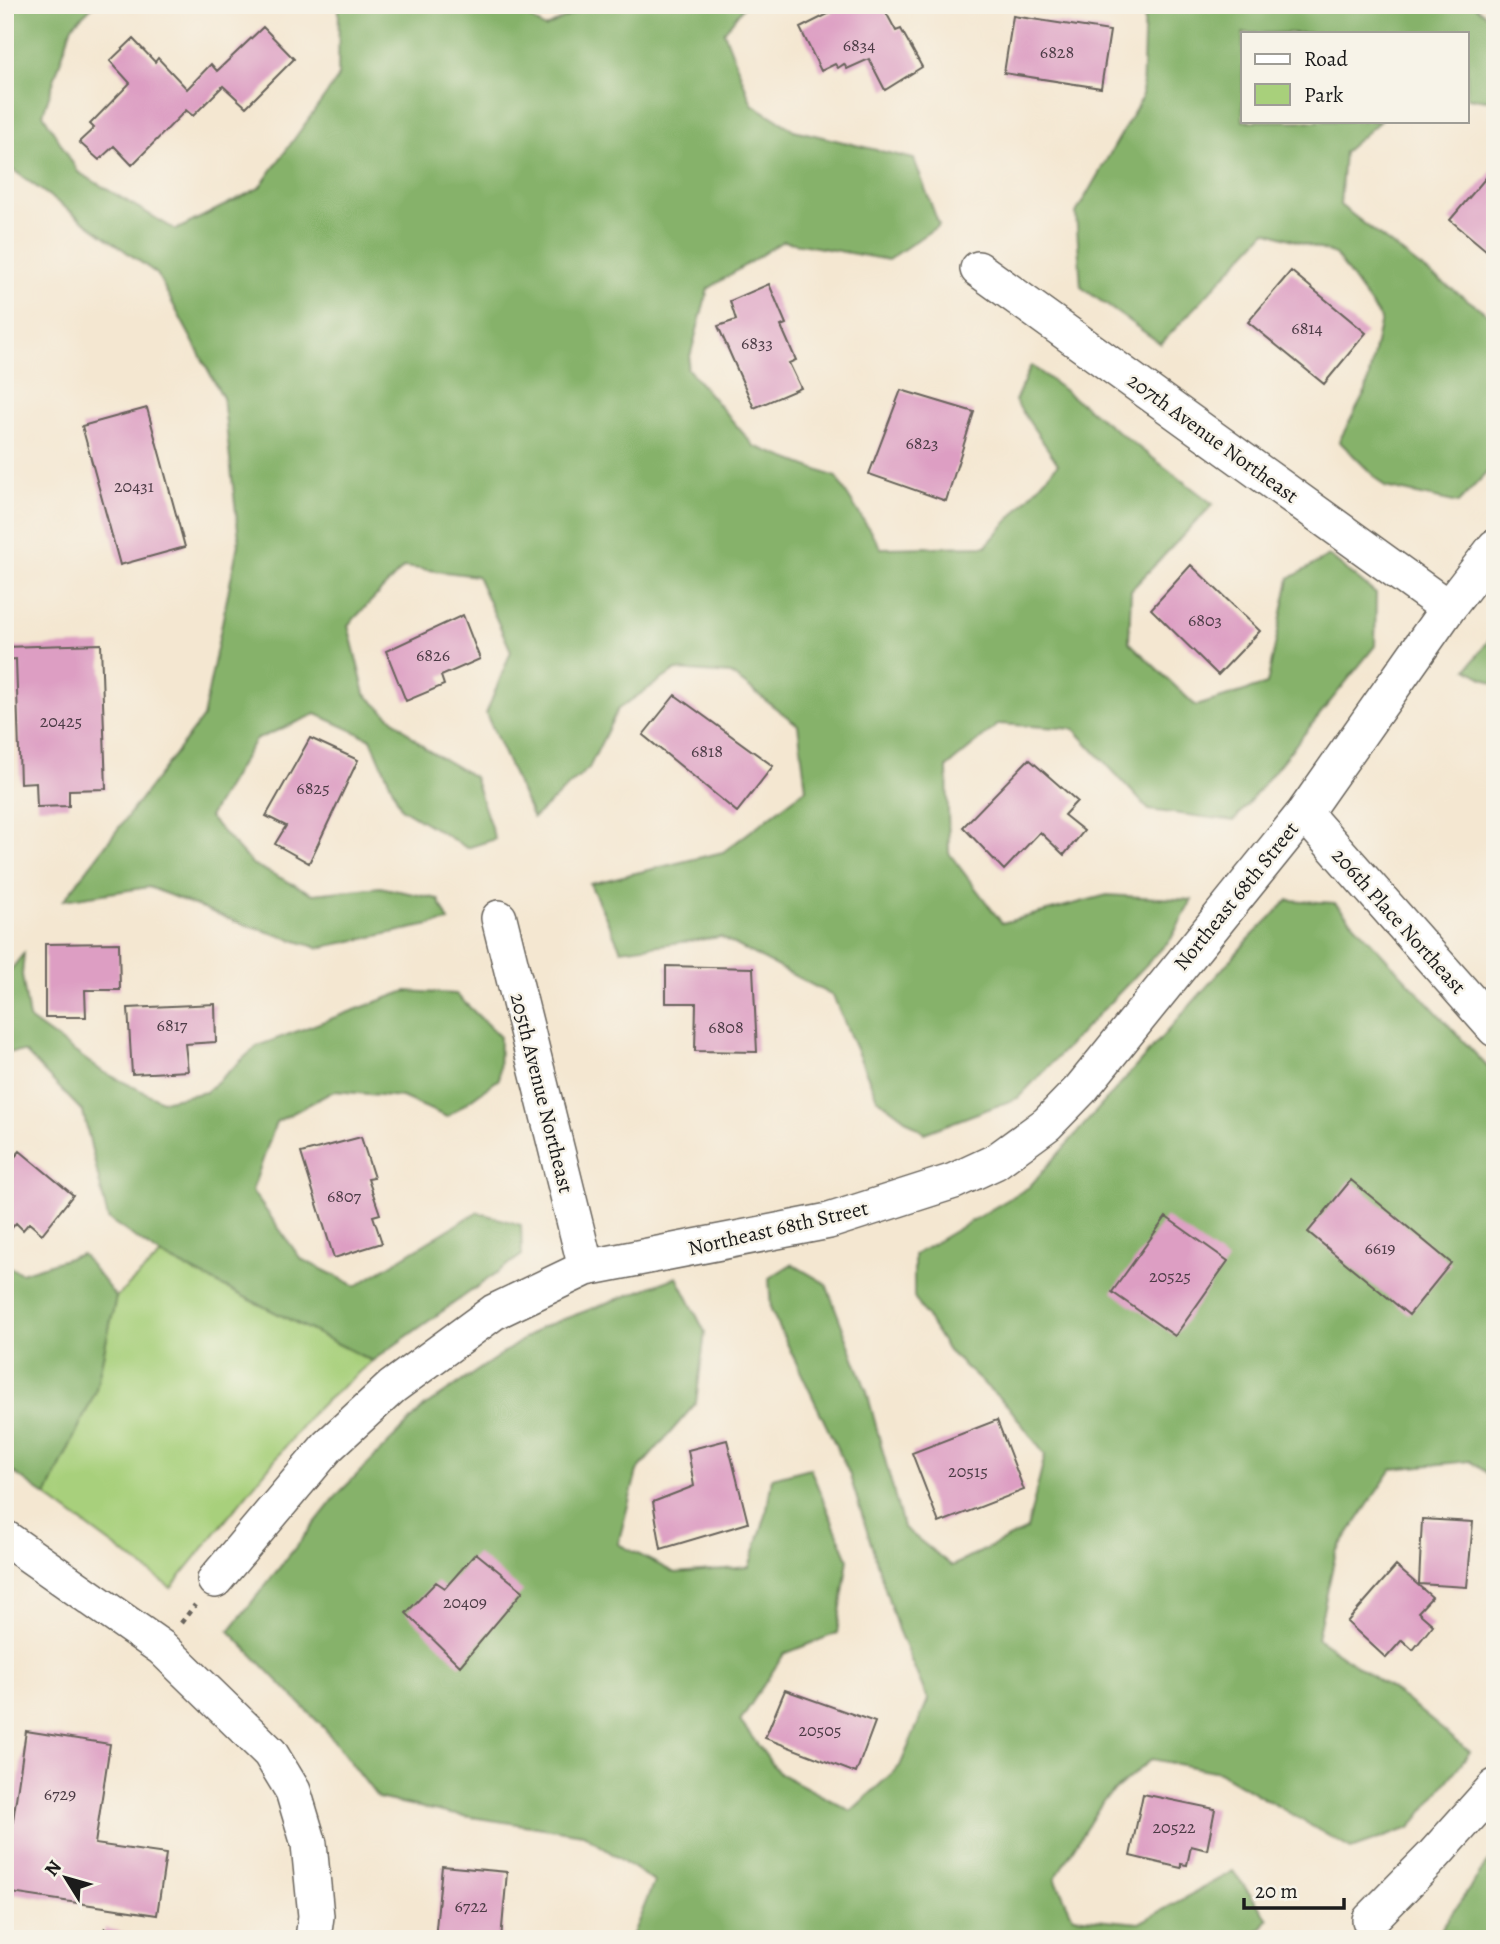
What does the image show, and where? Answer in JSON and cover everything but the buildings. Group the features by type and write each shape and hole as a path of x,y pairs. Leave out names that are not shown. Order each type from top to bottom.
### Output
{"street":[{"name":"207th Avenue Northeast","path":"978,269 1448,608"},
{"name":"Northeast 68th Street","path":"215,1580 328,1446 391,1387 494,1312 586,1268 829,1221 954,1181 995,1162 1047,1124 1081,1089 1304,813 1448,608 1495,547"},
{"name":"206th Place Northeast","path":"1304,813 1495,1029"},
{"name":"205th Avenue Northeast","path":"499,918 586,1268"},
{"path":"5,1538 162,1648 270,1753 293,1791 309,1844 316,1916 313,1939"},
{"path":"1370,1920 1434,1855 1495,1787"}],"path":[{"path":"162,1648 215,1580"}],"green space":[{"path":"5,5 94,5 72,26 43,114 78,172 176,230 259,188 338,78 339,5 512,5 545,28 590,5 745,5 724,32 752,104 794,130 914,159 939,225 888,260 783,241 708,289 687,368 754,446 836,477 881,548 986,546 1058,464 1015,401 1031,365 1213,504 1131,590 1129,642 1196,706 1267,684 1289,579 1329,556 1376,594 1375,646 1234,821 1149,810 1074,729 999,724 947,767 949,853 1002,923 1107,895 1192,900 1171,939 1018,1098 924,1133 877,1098 833,996 721,937 621,950 590,884 723,852 806,789 798,725 731,674 676,670 618,709 589,768 533,818 486,714 511,651 477,576 404,567 348,625 365,694 426,749 474,777 495,839 467,848 401,808 371,739 316,714 255,740 209,817 252,864 313,894 380,887 438,899 449,921 318,948 237,922 149,887 64,900 203,717 239,539 223,398 157,274 5,164"},
{"path":"1145,5 1473,5 1495,22 1495,105 1489,100 1468,98 1468,32 1241,32 1241,122 1379,122 1344,152 1340,205 1419,266 1495,319 1495,464 1458,503 1385,487 1339,441 1366,391 1381,319 1335,254 1266,231 1161,344 1081,287 1076,213 1142,98"},
{"path":"1495,632 1495,685 1467,669"},
{"path":"1288,900 1335,903 1495,1075 1495,1479 1470,1461 1392,1469 1336,1552 1317,1638 1404,1698 1470,1752 1410,1828 1351,1849 1219,1772 1151,1759 1103,1801 1055,1878 1073,1917 1139,1923 1233,1871 1268,1919 1253,1939 631,1939 654,1882 583,1834 451,1814 378,1798 324,1728 229,1631 338,1494 424,1407 540,1328 677,1277 705,1332 696,1403 637,1471 618,1544 675,1573 749,1567 766,1515 772,1478 810,1468 848,1559 837,1633 784,1654 740,1721 779,1773 851,1811 900,1766 928,1700 898,1630 849,1473 771,1310 769,1278 792,1264 826,1284 867,1392 903,1527 952,1566 1027,1529 1045,1455 1008,1406 948,1351 914,1297 914,1255 1029,1187 1249,939"},
{"path":"24,953 22,975 29,1019 103,1072 162,1101 206,1092 257,1046 406,991 456,994 500,1037 499,1079 447,1117 402,1097 334,1091 276,1122 252,1191 301,1259 356,1286 477,1212 521,1225 522,1255 372,1361 161,1255 108,1219 83,1112 25,1052 5,1052 5,977"},
{"path":"82,1254 116,1297 95,1393 46,1496 5,1466 5,1265 21,1273"},
{"path":"161,1255 372,1361 314,1411 171,1588 46,1496 95,1393 116,1297"},
{"path":"1495,1852 1495,1939 1434,1939"}]}
